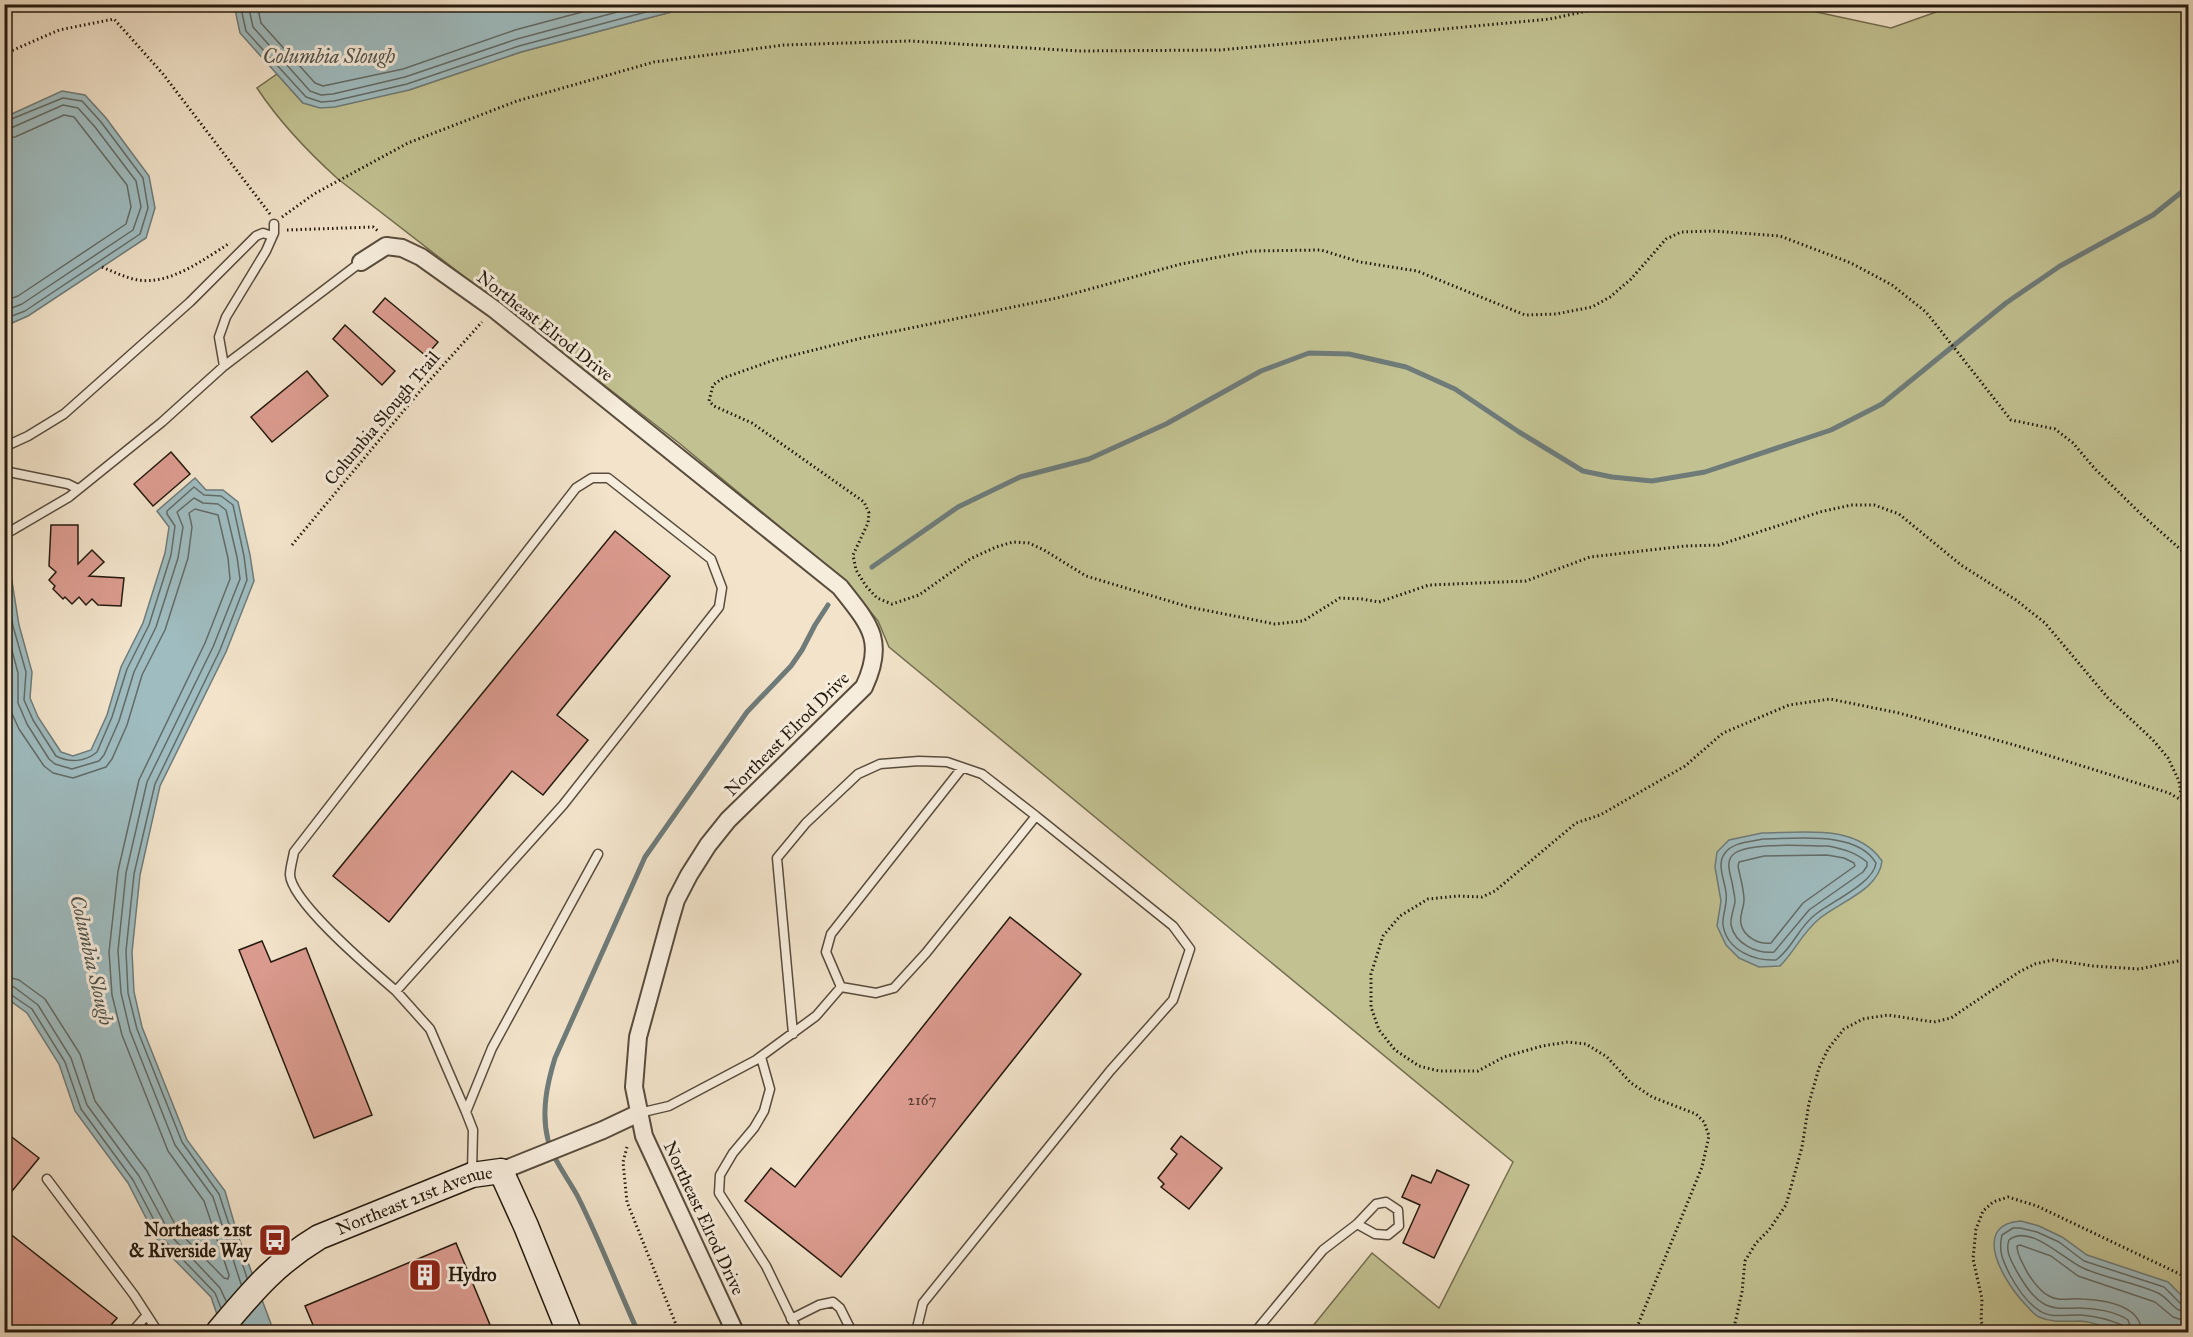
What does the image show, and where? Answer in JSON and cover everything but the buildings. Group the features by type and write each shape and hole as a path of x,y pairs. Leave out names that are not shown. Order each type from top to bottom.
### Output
{"street":[{"name":"Northeast Elrod Drive","path":"361,262 386,246 402,248 421,257 494,309 840,587 860,612 872,632 875,643 873,665 864,687 728,820 708,845 689,875 676,900 638,1037 634,1087 645,1136 735,1332"},
{"name":"Northeast 21st Avenue","path":"218,1332 261,1281 297,1251 338,1227 472,1175 512,1167 639,1113"},
{"path":"512,1167 526,1226 569,1332"}],"lane":[{"path":"224,366 219,337 226,317 266,251 274,224"},
{"path":"4,447 28,436 64,414 190,302 256,236 263,233 272,236"},
{"path":"4,535 69,497 162,422 224,366 361,262"},
{"path":"4,471 68,484 78,489"},
{"path":"396,991 562,805 719,607 722,588 711,559 608,478 591,478 576,489 294,852 290,875 300,897 352,952 396,991 430,1029 473,1130 472,1175"},
{"path":"793,1034 777,858 806,823 858,774 880,764 947,762 982,774 1173,926 1190,949 1173,1000 1110,1071 923,1303 916,1332"},
{"path":"841,987 826,952 831,934 962,768"},
{"path":"841,987 876,993 894,988 926,953 1036,816"},
{"path":"466,1112 492,1048 598,854"},
{"path":"639,1113 669,1106 761,1057 816,1016 841,987"},
{"path":"761,1057 770,1089 764,1111 720,1175 719,1193 766,1266 798,1332"},
{"path":"47,1179 159,1332"},
{"path":"1255,1332 1323,1250 1357,1224 1376,1204 1386,1202 1398,1210 1399,1226 1388,1235 1376,1234 1357,1224"},
{"path":"791,1319 819,1305 833,1302 840,1308 852,1332"},
{"path":"132,1332 147,1315"}],"path":[{"path":"274,224 314,194 408,143 518,101 654,62 784,45 909,40 1079,51 1220,50 1550,19 1619,4"},
{"path":"4,54 59,30 114,19 163,74 267,210 274,224 285,230 373,227"},
{"path":"2182,801 2179,781 2168,758 2154,740 2108,698 2045,623 2016,600 1961,565 1899,514 1874,505 1851,505 1820,512 1719,545 1685,546 1590,558 1526,581 1429,585 1379,602 1340,598 1303,621 1275,624 1189,607 1086,576 1029,543 1013,542 970,559 919,595 892,604 877,598 856,570 854,555 868,523 869,513 864,502 752,423 714,406 709,401 713,386 723,378 774,360 862,338 1056,298 1181,264 1252,251 1321,250 1360,262 1417,271 1525,315 1556,314 1592,307 1610,297 1631,279 1666,239 1681,232 1713,231 1780,236 1851,263 1892,285 1926,312 2011,420 2055,429 2073,443 2095,469 2188,556"},
{"path":"102,267 139,280 159,279 191,266 235,239"},
{"name":"Columbia Slough Trail","path":"292,545 421,390 494,309"},
{"path":"1635,1332 1702,1167 1709,1136 1704,1122 1696,1114 1652,1097 1631,1083 1607,1057 1586,1044 1568,1042 1542,1046 1504,1057 1478,1071 1439,1071 1419,1065 1395,1050 1379,1030 1371,1007 1371,974 1383,936 1400,916 1428,898 1482,897 1495,891 1576,823 1600,815 1685,766 1723,734 1789,705 1830,699 1899,713 2018,746 2169,794 2188,804"},
{"path":"1733,1332 1742,1293 1745,1261 1786,1205 1802,1147 1809,1103 1819,1068 1828,1049 1844,1029 1863,1019 1888,1015 1934,1022 1951,1018 2019,972 2035,964 2053,960 2093,966 2139,969 2188,959"},
{"path":"627,1147 623,1162 627,1202 679,1332"},
{"path":"1985,1332 1981,1321 1982,1299 1973,1259 1976,1229 1983,1211 1994,1202 2008,1197 2037,1206 2188,1278"}],"shaded area":[{"path":"718,4 1779,4 1891,28 1956,5 2188,5 2188,1332 1308,1332 1372,1253 1439,1308 1513,1162 889,647 878,621 846,582 679,443 338,179 294,136 257,88 277,74 303,103 409,90 521,52 686,8"}],"water":[{"name":"Columbia Slough","path":"234,4 718,5 686,8 521,52 409,90 335,107 320,108 303,103 240,33"},
{"path":"62,91 85,95 106,118 149,176 155,208 146,238 28,316 5,326 5,117"},
{"path":"195,478 206,490 223,490 238,502 254,581 226,652 160,786 140,875 132,952 134,992 142,1027 187,1140 225,1191 237,1233 274,1332 223,1332 211,1297 160,1245 128,1183 75,1111 59,1064 27,1013 5,997 5,576 11,575 19,625 32,672 30,698 38,717 61,752 73,756 91,750 107,715 121,667 143,623 165,553 169,527 157,511"},
{"path":"1811,832 1843,835 1871,849 1882,861 1874,880 1866,888 1813,924 1780,966 1759,967 1739,958 1726,945 1717,926 1721,901 1715,867 1717,852 1729,840 1762,833"},
{"path":"2021,1221 2039,1226 2062,1237 2087,1255 2168,1282 2188,1300 2188,1332 2129,1332 2086,1322 2054,1321 2037,1316 2009,1284 1996,1257 1994,1244 1997,1233 2005,1225"}],"waterway":[{"path":"872,567 958,507 1020,477 1089,459 1166,424 1261,371 1309,353 1349,354 1406,367 1455,389 1583,471 1652,481 1705,472 1831,430 1882,404 2006,303 2060,266 2153,215 2188,187"},
{"path":"638,1332 586,1214 550,1147 545,1109 552,1068 645,857 747,712 791,666 828,605"}],"place":[{"name":"Northeast 21st & Riverside Way","path":"275,1240"},
{"name":"Hydro","path":"425,1275"}]}
